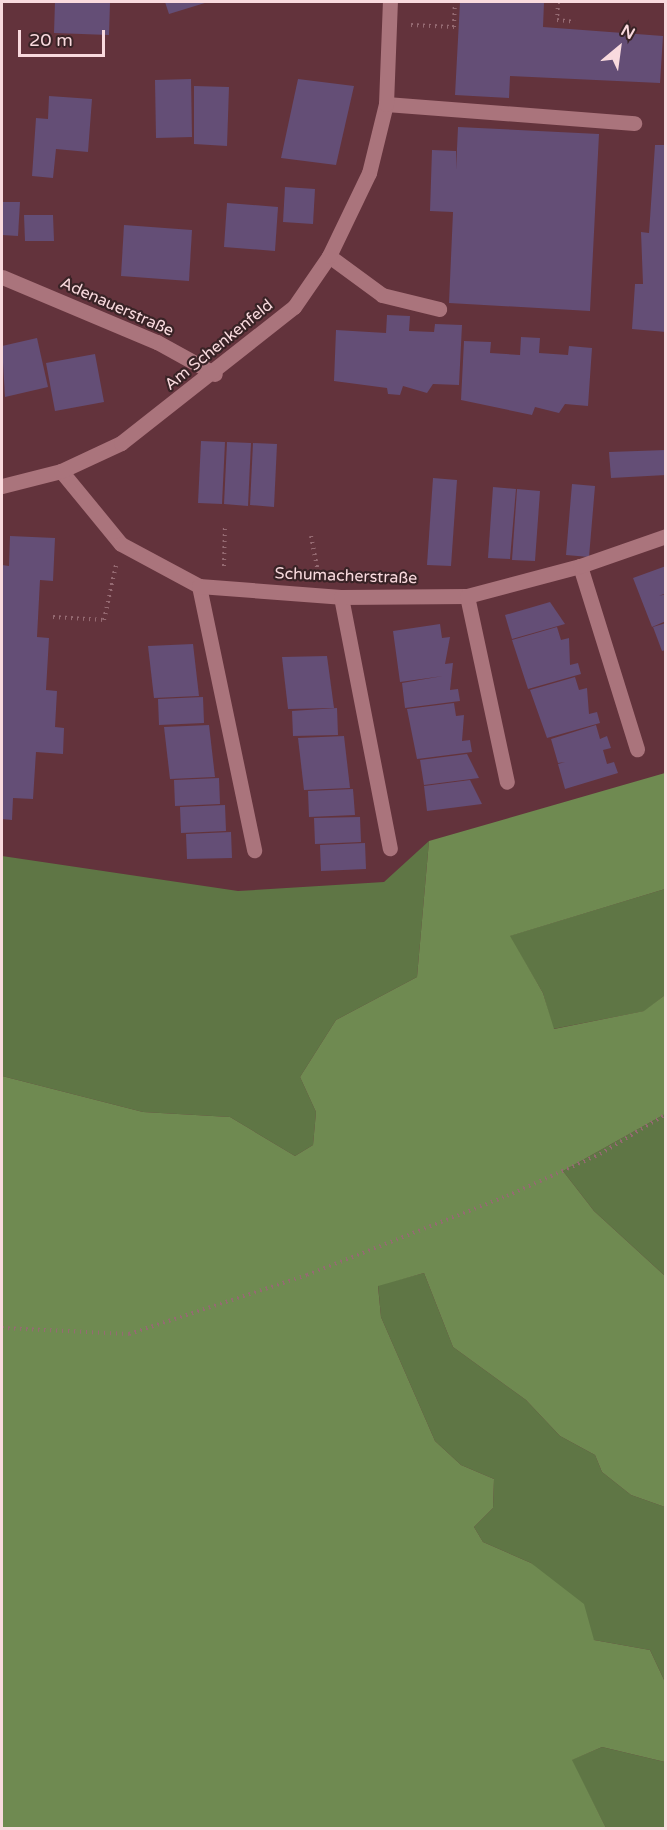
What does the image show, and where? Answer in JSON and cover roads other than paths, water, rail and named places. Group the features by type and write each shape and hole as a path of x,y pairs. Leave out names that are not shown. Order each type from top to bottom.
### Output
{"street":[{"name":"Am Schenkenfeld","path":"2,486 61,471 121,443 215,374 294,307 329,256 369,174 386,104 390,2"},
{"path":"386,104 634,123"},
{"path":"329,256 382,295 439,309"},
{"name":"Adenauerstraße","path":"2,277 157,342 215,374"},
{"name":"Schumacherstraße","path":"61,471 121,544 199,586 341,597 467,596 580,566 666,536"},
{"path":"580,566 637,749"},
{"path":"199,586 254,850"},
{"path":"467,596 507,782"},
{"path":"341,597 390,848"}]}
